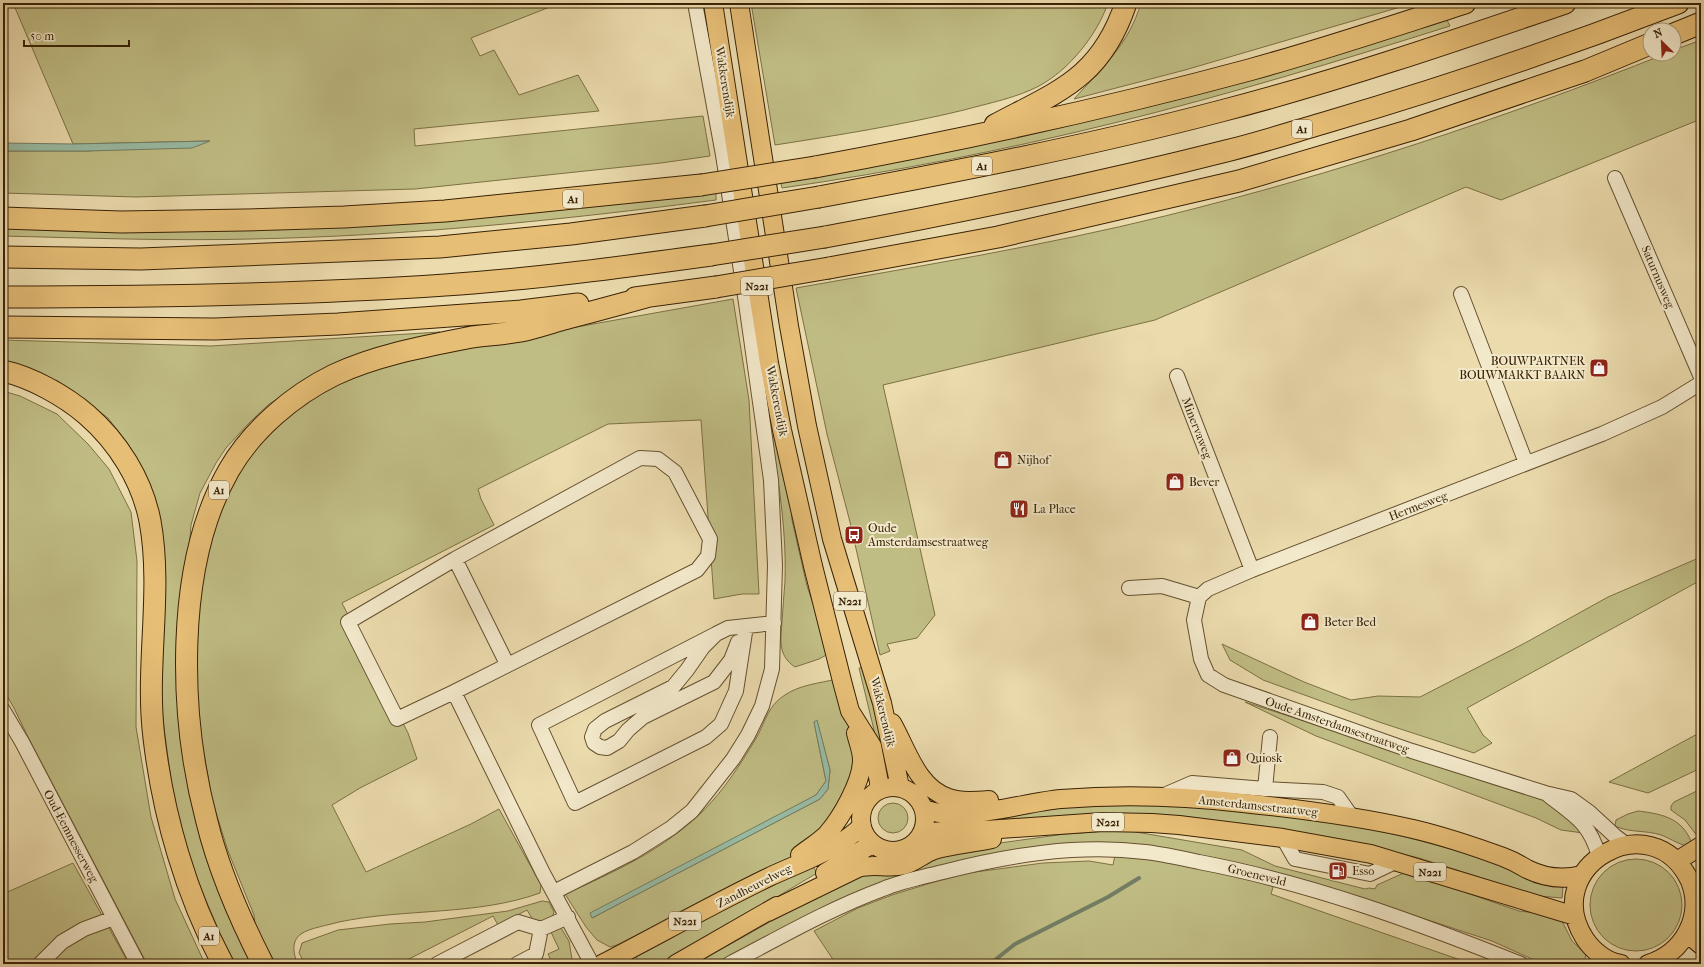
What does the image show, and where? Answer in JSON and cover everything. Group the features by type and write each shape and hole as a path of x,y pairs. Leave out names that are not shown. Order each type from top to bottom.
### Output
{"highway":[{"name":"A1","path":"971,137 1050,97 1087,70 1107,46 1126,3"},
{"name":"A1","path":"3,218 129,222 344,217 445,211 701,185 815,167 971,137 1089,111 1250,70 1465,3"},
{"name":"A1","path":"3,257 141,259 440,246 571,234 705,216 819,197 1074,148 1222,111 1384,64 1565,3"},
{"name":"A1","path":"3,297 145,297 296,293 446,285 580,272 711,256 825,237 1078,187 1232,150 1398,102 1588,38 1678,3"},
{"path":"1682,31 1701,23"},
{"name":"A1","path":"3,327 215,329 338,324 521,311 716,287 829,268 998,237 1239,181 1411,130 1585,71 1642,47"},
{"name":"A1","path":"263,964 226,883 207,823 190,734 188,648 191,591 201,539 207,518 215,497 230,467 251,439 278,412 307,391 332,376 357,366 416,349 472,337 522,330 650,296"},
{"name":"A1","path":"3,371 42,386 77,407 102,428 124,456 140,487 150,520 155,566 151,670 154,737 166,803 178,852 196,907 223,964"}],"main road":[{"name":"Wakkerendijk","path":"713,3 769,363 782,430 815,574 850,711 872,746 879,782 879,790"},
{"name":"Wakkerendijk","path":"739,3 789,326 807,426 832,539 882,703 900,787"},
{"name":"N221","path":"882,703 914,767 926,783 943,796 968,801 1060,799"},
{"name":"N221","path":"769,878 826,835 838,820 845,807 856,783 862,760 850,711"},
{"path":"874,844 866,836 862,826 861,818 864,805 868,798 879,790 889,786 909,790 916,796 925,810 926,820 921,836"},
{"name":"Amsterdamsestraatweg","path":"925,810 948,813 968,813 1060,799 1139,795 1242,803 1352,817 1414,830 1452,840 1510,859 1529,870 1547,876 1570,878 1582,875"},
{"name":"N221","path":"874,844 885,850 896,851 913,844 921,836 933,832 1057,826 1102,822 1152,823 1283,838 1346,849 1397,861 1575,916"},
{"name":"Zandheuvelweg","path":"602,964 769,878 825,852 848,838 862,826"},
{"name":"N221","path":"768,912 862,866 877,865 893,867 903,865 910,863 934,850 1057,826"},
{"name":"Zandheuvelweg","path":"676,964 768,912 835,865 874,844"},
{"path":"1621,964 1601,961 1590,946 1580,931 1575,916 1575,898 1577,886 1587,867 1599,856 1616,847 1628,845 1650,846 1664,852 1677,861 1686,872 1697,881 1696,932 1660,963"},
{"path":"1677,861 1701,846"}],"street":[{"name":"Wakkerendijk","path":"554,892 633,852 672,828 692,811 734,759 748,735 762,706 772,669 775,565 771,480 724,163 695,3"},
{"name":"Saturnusweg","path":"1615,178 1701,377"},
{"path":"1461,294 1526,463"},
{"name":"Minervaweg","path":"1177,376 1252,570"},
{"name":"Hermesweg","path":"1199,598 1208,589 1252,570 1602,434 1662,407 1701,383"},
{"path":"640,458 658,459 675,472 710,539 708,556 697,570 507,664 454,692 397,718 348,622 455,559 640,458"},
{"path":"455,559 507,664"},
{"path":"1129,588 1162,586 1199,598"},
{"name":"Oude Amsterdamsestraatweg","path":"1199,598 1194,620 1201,659 1208,675 1224,685 1412,751 1545,793 1571,799 1628,845"},
{"path":"746,626 736,692 721,724 706,737 576,803 538,725 728,628 746,626 774,624"},
{"path":"716,634 703,647 673,687 605,721 595,729 592,737 594,743 600,747 607,748 619,741 628,730 643,717 714,682 730,660 746,626"},
{"path":"454,692 554,892 592,964"},
{"name":"Oud-Eemnesserweg","path":"3,710 22,742 138,964"},
{"path":"1265,789 1270,737"},
{"path":"1160,796 1192,783 1323,792 1338,797 1352,817"},
{"name":"Oude Amsterdamsestraatweg","path":"1545,793 1580,819 1590,833 1599,856"},
{"name":"Groeneveld","path":"729,964 819,917 883,888 982,862 1030,854 1080,849 1146,852 1207,863 1297,884 1434,930 1521,964"},
{"path":"437,964 518,922 541,929 568,917"},
{"path":"40,964 62,942 84,928 114,918"},
{"path":"517,964 536,954 541,929"}],"shaded area":[{"path":"13,3 560,3 471,38 480,56 494,50 519,95 578,75 599,111 414,129 415,146 703,116 710,156 661,163 415,189 136,197 3,193 3,151 88,151 209,141 73,144"},
{"path":"751,3 1108,3 1097,27 1081,50 1071,61 1050,79 1021,94 964,110 917,120 775,145"},
{"path":"1141,3 1414,3 1185,70 1074,99 1114,55 1136,18"},
{"path":"1446,18 1450,26 1199,101 1073,133 990,151 907,168 782,188 780,179"},
{"path":"1701,40 1701,119 1501,200 1466,187 1155,320 883,385 935,615 917,638 887,644 890,651 880,655 850,522 827,434 796,288 1073,237 1229,200 1418,144 1542,101 1645,62 1682,62 1682,47"},
{"path":"210,141 192,148 88,151 3,151 3,143 73,144"},
{"path":"716,191 716,200 542,220 426,231 220,240 3,236 3,224"},
{"path":"733,299 749,400 759,594 742,594 714,599 701,420 608,424 478,489 481,499 494,525 342,603 408,733 417,759 360,788 332,805 366,872 471,824 499,809 541,885 540,893 516,900 466,909 364,918 319,927 301,934 296,940 294,944 294,952 298,964 269,964 256,935 254,915 228,851 212,800 197,712 197,647 204,560 219,505 265,429 332,386 392,363 554,331"},
{"path":"440,332 380,351 293,389 269,404 226,448 200,493 191,525 188,562 184,709 258,964 233,964 189,861 175,809 164,728 138,463 125,440 108,418 79,396 58,381 3,363 3,340 211,346"},
{"path":"3,391 20,396 57,414 88,444 109,469 131,512 137,561 136,727 151,817 175,899 205,964 147,964 3,689"},
{"path":"768,391 789,479 792,520 807,586 830,653 819,659 795,667 785,657 781,646 785,581 784,536 780,492 766,403"},
{"path":"1701,557 1701,580 1467,708 1483,735 1492,743 1474,753 1379,722 1263,680 1230,660 1222,644 1304,682 1351,700 1378,696 1420,697 1525,643 1608,597"},
{"path":"864,667 890,762 882,763 859,668"},
{"path":"837,679 856,757 844,795 813,840 788,859 617,945 610,947 597,940 586,927 565,894 620,868 673,837 703,811 718,795 744,759 770,710 779,699 797,689","holes":["817,721 830,770 828,789 820,799 592,918 816,795 826,781 814,722"]},
{"path":"1245,702 1539,796 1553,806 1583,833 1561,830 1536,818 1316,736"},
{"path":"817,720 830,770 828,789 820,799 592,918 590,913 816,795 826,781 814,722"},
{"path":"1701,732 1701,768 1648,793 1609,782"},
{"path":"1701,789 1701,841 1685,820 1671,810 1671,806 1674,802"},
{"path":"893,803 904,807 908,818 904,829 893,833 882,829 878,818 882,807"},
{"path":"1112,803 1243,809 1354,825 1410,838 1513,868 1532,881 1563,887 1562,898 1538,896 1419,858 1361,844 1248,827 987,826 986,816 1059,806"},
{"path":"1638,811 1665,816 1679,824 1685,830 1693,847 1684,845 1655,833 1626,830 1615,826 1616,820"},
{"path":"1124,830 1242,850 1275,866 1365,889 1375,889 1377,885 1406,872 1519,911 1545,914 1561,919 1572,941 1586,954 1584,964 1543,964 1492,941 1312,882 1143,846 1115,843 1036,849 807,918 718,964 695,964 857,873 971,847 1065,834"},
{"path":"1115,855 1167,862 1274,884 1271,894 1472,964 836,964 814,931 858,908 892,895 968,873 1043,863 1089,861 1113,865"},
{"path":"1636,859 1645,860 1662,867 1674,879 1681,896 1681,914 1674,931 1662,943 1645,950 1636,951 1627,950 1610,943 1598,931 1591,914 1590,905 1591,896 1598,879 1610,867 1627,860"},
{"path":"73,863 129,964 3,964 3,894"},
{"path":"811,863 817,873 740,919 659,964 639,964 636,957"},
{"path":"542,901 549,902 554,912 552,918 542,923 533,920 527,910 498,925 493,916 409,959 411,964 305,964 299,953 302,943 338,930 390,924 425,922 508,911"},
{"path":"557,927 561,928 569,941 572,959 568,964 553,964 548,954 559,949 550,930"}],"waterway":[{"path":"990,964 1015,944 1108,897 1139,878"}],"place":[{"name":"BOUWPARTNER BOUWMARKT BAARN","path":"1599,368"},
{"name":"Nijhof","path":"1003,460"},
{"name":"Bever","path":"1175,482"},
{"name":"La Place","path":"1019,509"},
{"name":"Oude Amsterdamsestraatweg","path":"854,535"},
{"name":"Beter Bed","path":"1310,622"},
{"name":"Quiosk","path":"1232,758"},
{"name":"Esso","path":"1338,871"}]}
